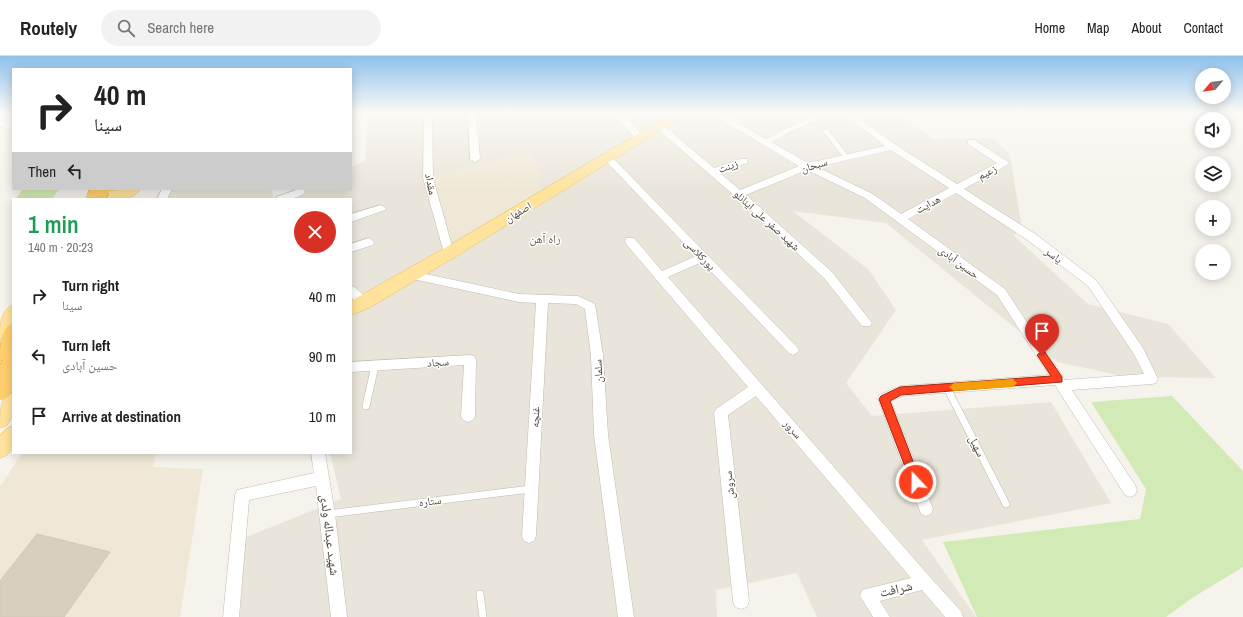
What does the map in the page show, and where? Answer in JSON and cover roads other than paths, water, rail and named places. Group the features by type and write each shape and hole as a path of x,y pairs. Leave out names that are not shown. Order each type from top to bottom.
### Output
{"highway":[{"path":"0,352 12,333"},
{"path":"7,399 12,372"}],"main road":[{"name":"اصفهان","path":"357,305 412,275 641,139"},
{"path":"95,190 98,195 104,197 122,195 132,190"},
{"path":"0,332 12,314"},
{"path":"0,384 12,382"},
{"path":"0,419 7,399"},
{"path":"0,449 12,436"}],"street":[{"name":"مقداد","path":"428,139 428,178 449,253"},
{"path":"474,139 475,158"},
{"name":"شهید صفر علی اینانلو","path":"674,139 739,194 828,275 866,323"},
{"name":"حسین آبادی","path":"759,139 807,166 869,196 1001,292 1130,490"},
{"name":"یاسر","path":"882,139 956,189 1030,236 1092,283 1139,352 1152,379 1060,382"},
{"name":"زعیم","path":"956,189 1004,163 971,142"},
{"name":"سبحان","path":"739,194 807,166 893,147"},
{"name":"پورکلاسی","path":"608,158 793,350"},
{"name":"زینت","path":"713,172 744,161"},
{"name":"هدایت","path":"900,219 956,189"},
{"path":"284,198 301,193"},
{"path":"352,218 382,208"},
{"name":"سرور","path":"630,241 955,617"},
{"path":"352,248 368,242"},
{"path":"661,276 704,257"},
{"name":"سلمان","path":"412,275 519,298 578,300 591,307 597,355 600,435 626,617"},
{"path":"352,292 357,305"},
{"name":"غنچه","path":"529,536 542,299"},
{"name":"سجاد","path":"352,368 470,360 468,416"},
{"path":"926,509 884,399 900,391 1060,382"},
{"name":"سروش","path":"741,601 721,413 757,388"},
{"name":"شهید عبداله ولدی","path":"318,454 328,514 339,617"},
{"path":"231,617 242,495 323,478"},
{"name":"شرافت","path":"882,617 868,596 925,582"}],"lane":[{"path":"765,143 773,139"},
{"path":"832,139 846,157"},
{"path":"366,406 375,366"},
{"name":"سهیل","path":"947,388 1006,504"},
{"name":"ستاره","path":"328,514 531,489"},
{"path":"480,594 482,617"}],"district":[{"name":"راه آهن","path":"545,239"}]}
